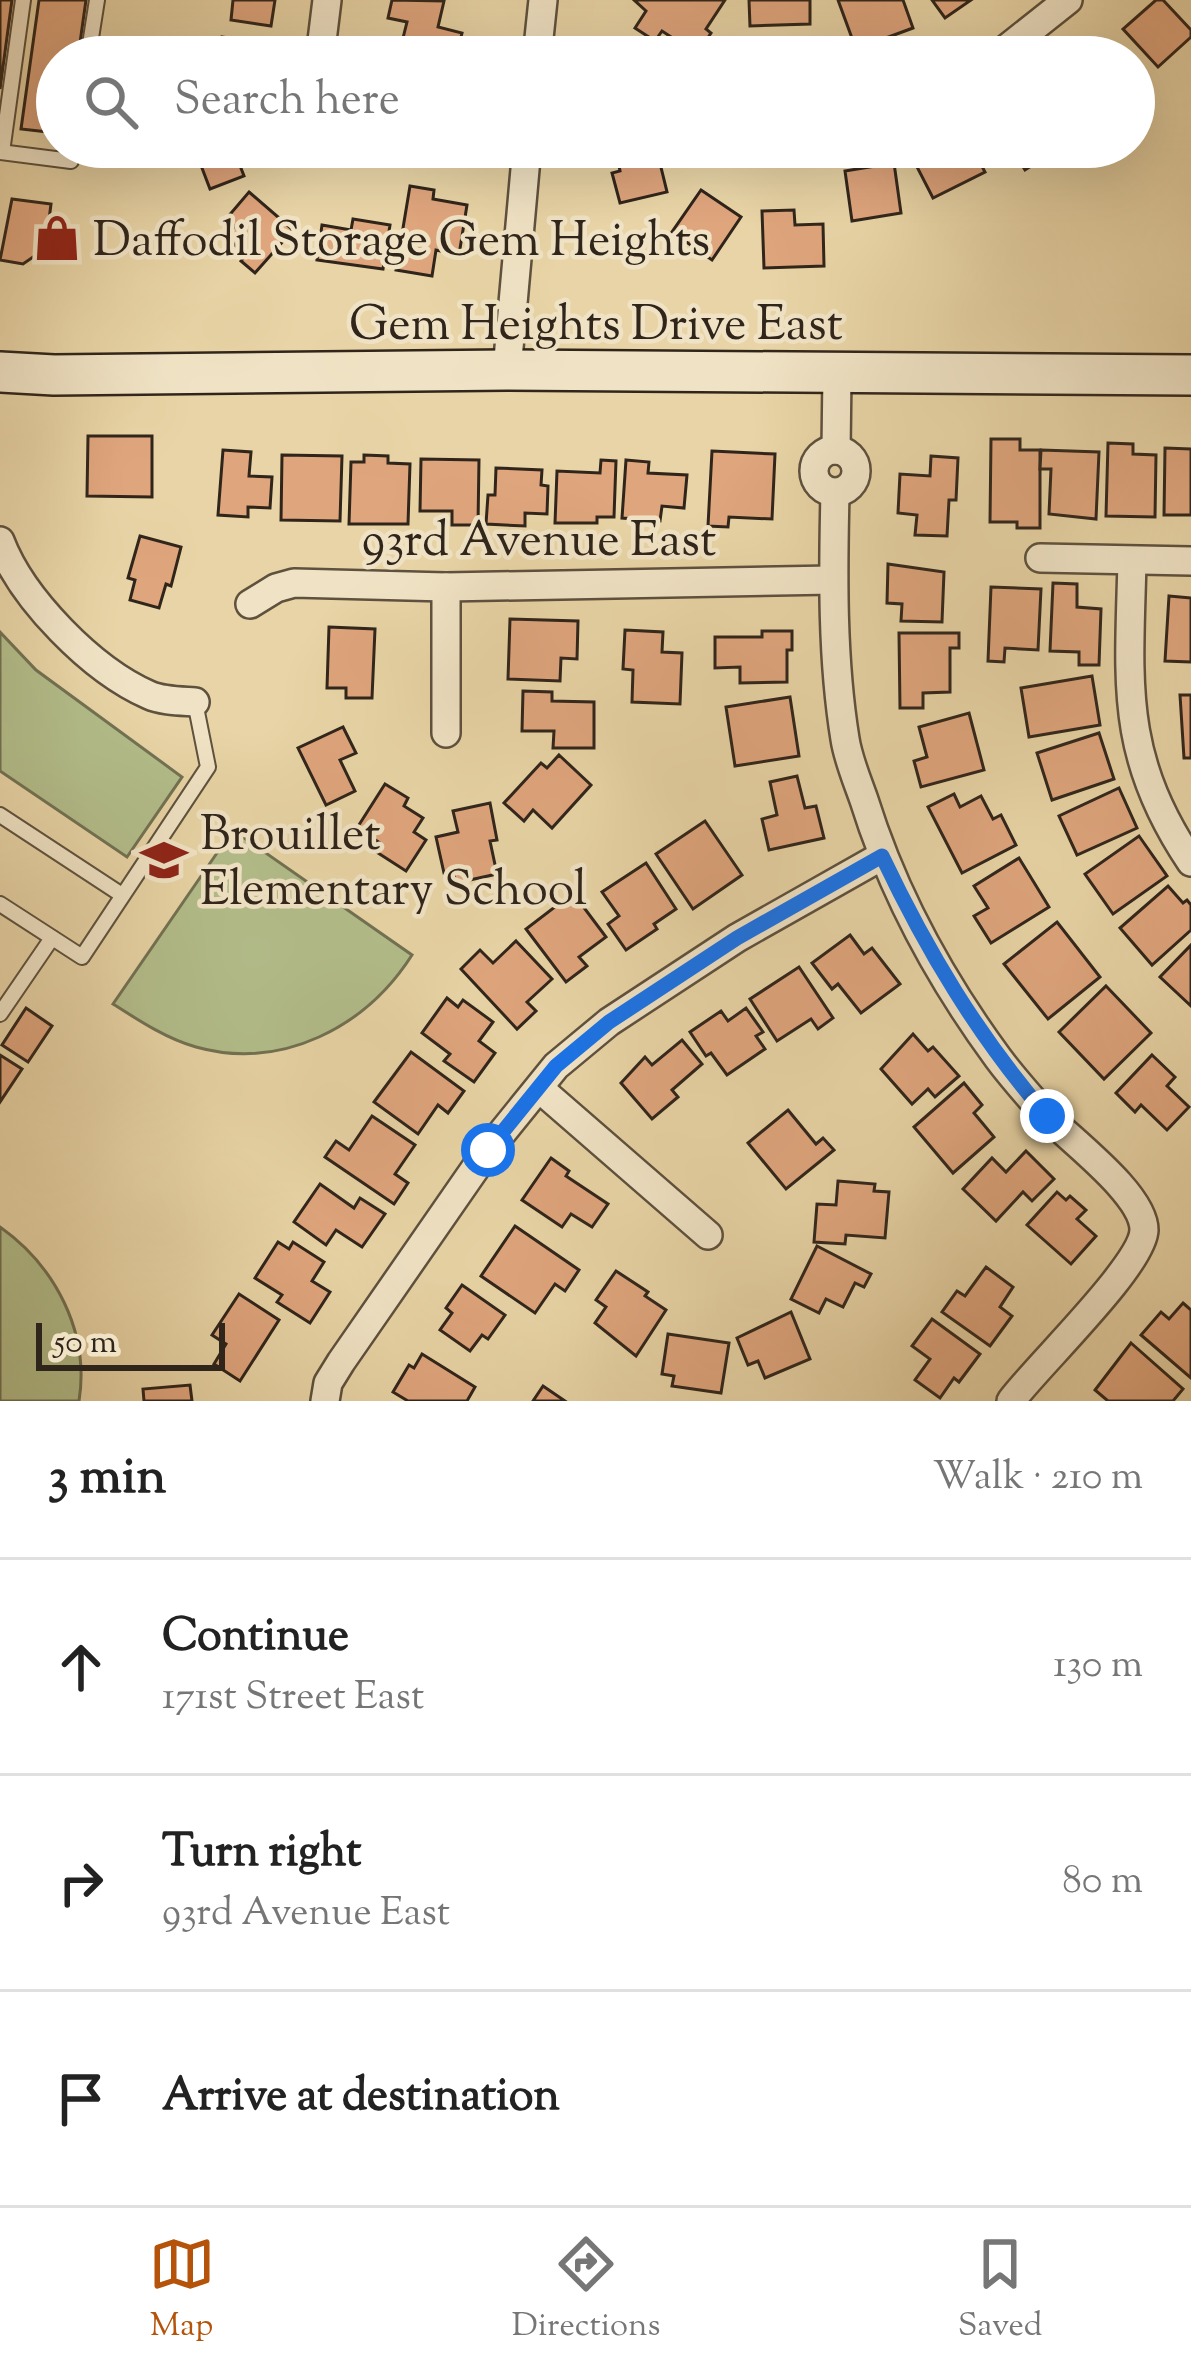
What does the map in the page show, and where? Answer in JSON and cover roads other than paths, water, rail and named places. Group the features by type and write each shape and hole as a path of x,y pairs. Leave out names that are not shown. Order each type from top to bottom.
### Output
{"street":[{"path":"323,36 327,0"},
{"path":"540,36 544,0"},
{"path":"1023,36 1068,0"},
{"path":"506,370 525,168"},
{"name":"Gem Heights Drive East","path":"0,372 1191,375"},
{"path":"837,374 836,450 820,456 814,471 820,486 835,493 833,580 845,741 882,856 924,944 1000,1061 1047,1116 1120,1186 1144,1221 1144,1238 1119,1281 1011,1401"},
{"path":"1,549 53,622 82,649 152,697 195,702"},
{"path":"1040,558 1191,561"},
{"path":"1132,561 1129,708 1153,794 1191,862"},
{"name":"93rd Avenue East","path":"250,604 276,588 294,584 446,587 833,580"},
{"path":"446,587 446,733"},
{"path":"325,1401 328,1383 341,1362 488,1150 556,1066 609,1022 737,938 882,856"},
{"path":"540,1089 708,1235"}],"lane":[{"path":"22,0 1,152 36,156"},
{"path":"91,36 97,0"},
{"path":"0,904 82,957 208,767 195,702"},
{"path":"0,815 122,895"},
{"path":"0,1014 52,938"}],"place":[{"name":"Daffodil Storage Gem Heights","path":"57,238"},
{"name":"Brouillet Elementary School","path":"164,860"}]}
